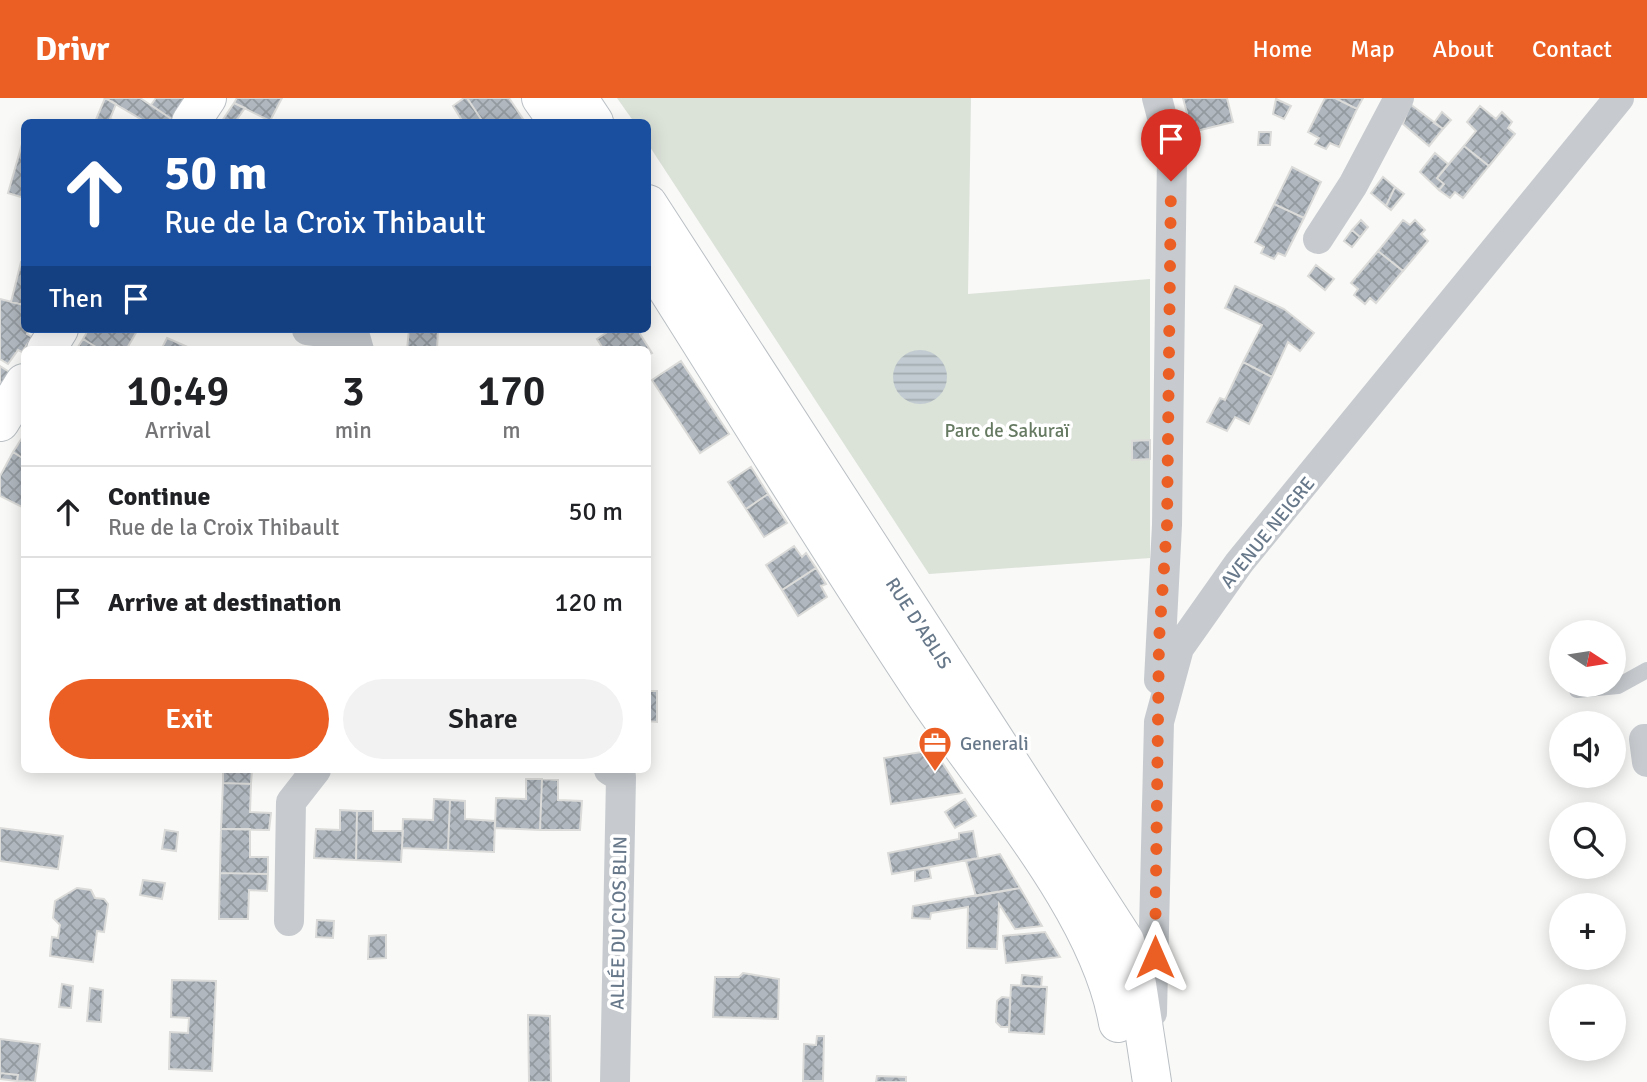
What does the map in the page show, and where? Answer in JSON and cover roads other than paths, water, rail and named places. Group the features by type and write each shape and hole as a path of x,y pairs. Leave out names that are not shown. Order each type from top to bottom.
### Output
{"main road":[{"path":"193,119 207,98"},
{"path":"541,98 556,119"},
{"path":"578,98 592,119"},
{"name":"RUE D'ABLIS","path":"651,209 1037,801 1115,955 1137,1066"},
{"name":"RUE D'ABLIS","path":"651,264 927,696 1062,889 1115,955"},
{"path":"0,422 21,388"}],"street":[{"path":"1157,98 1172,155 1167,525 1159,640 1159,722"},
{"path":"1318,239 1353,185 1399,98"},
{"name":"AVENUE NEIGRE","path":"1137,1066 1156,901 1159,722 1179,648 1239,563 1619,98"},
{"path":"331,333 355,336 358,346"},
{"path":"1647,739 1644,739 1647,762"},
{"path":"289,921 291,803 314,773"},
{"name":"ALLÉE DU CLOS BLIN","path":"615,773 621,777 615,1082"},
{"path":"1115,955 1156,901"}],"lane":[{"path":"1626,682 1647,670"}],"place":[{"name":"Generali","path":"935,773"}],"park label":[{"name":"Parc de Sakuraï","path":"1007,430"}]}
